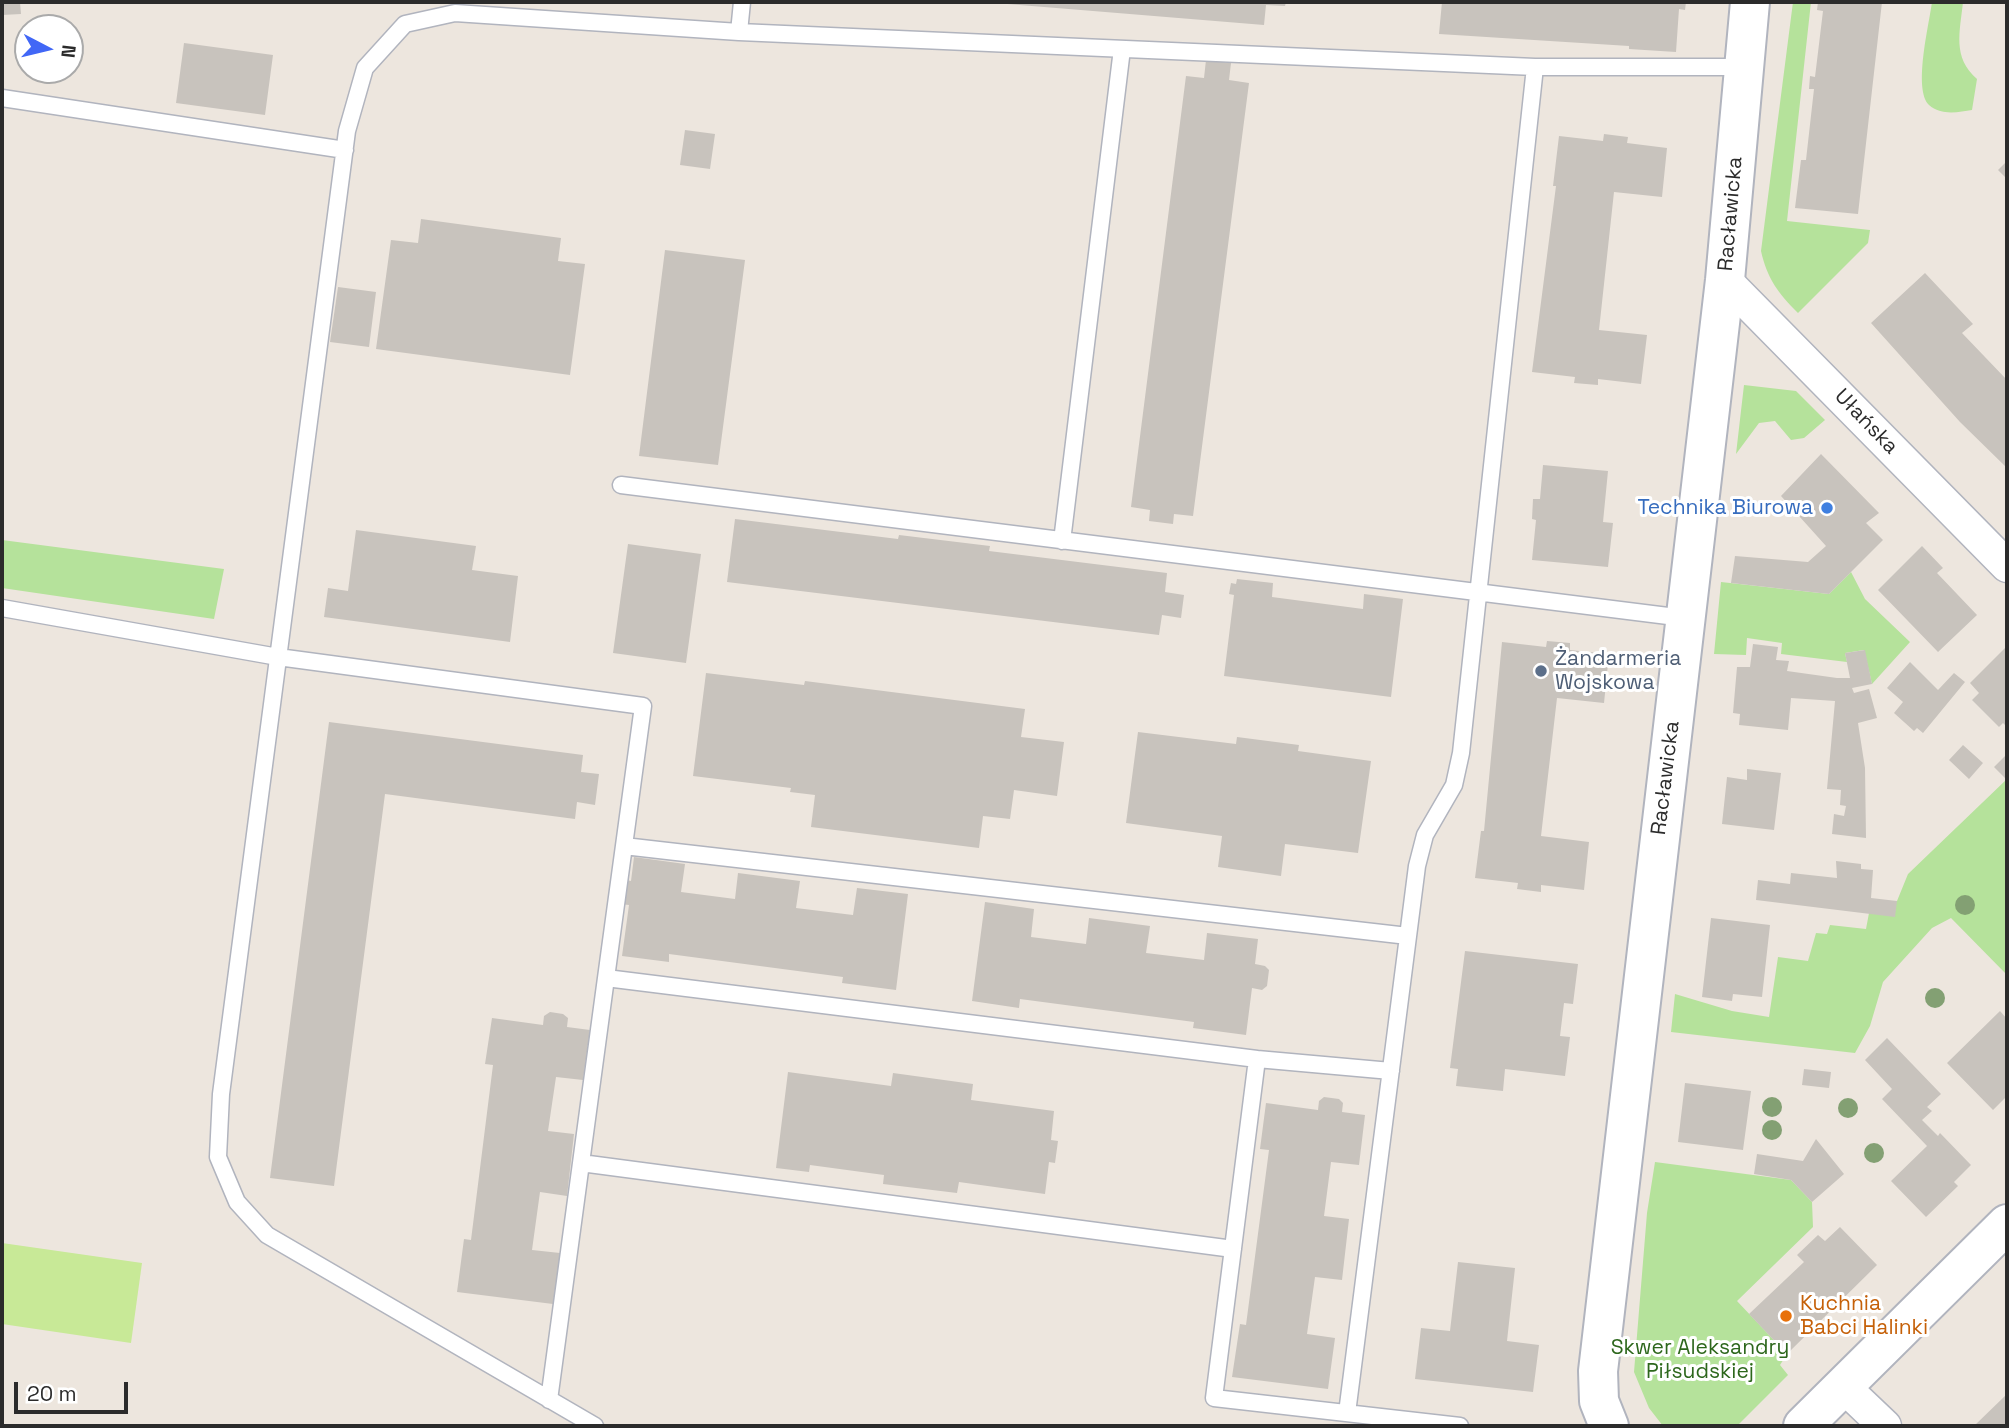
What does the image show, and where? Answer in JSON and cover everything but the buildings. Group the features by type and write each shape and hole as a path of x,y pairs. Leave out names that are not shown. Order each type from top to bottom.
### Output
{"street":[{"name":"Racławicka","path":"1609,1426 1599,1401 1598,1371 1725,280 1750,2"},
{"name":"Ułańska","path":"1725,280 2007,566"},
{"path":"1803,1426 2007,1224"},
{"path":"1844,1387 1885,1426"}],"lane":[{"path":"739,32 742,2"},
{"path":"595,1426 267,1235 237,1202 218,1157 221,1094 345,150 365,68 405,24 455,13 739,32 1535,67 1744,67"},
{"path":"1062,541 1122,49"},
{"path":"1347,1413 1417,866 1425,835 1454,785 1461,754 1535,67"},
{"path":"2,98 345,150"},
{"path":"621,485 1684,618"},
{"path":"2,608 278,657 643,706 549,1400"},
{"path":"624,846 1408,936"},
{"path":"606,978 1257,1059 1391,1070"},
{"path":"1257,1059 1214,1398 1460,1426"},
{"path":"581,1163 1233,1249"}],"green space":[{"path":"1793,2 1811,2 1787,221 1870,230 1868,243 1798,313 1774,285 1761,251"},
{"path":"1932,2 1963,2 1961,53 1969,71 1977,79 1972,110 1939,111 1929,105 1924,97 1922,71"},
{"path":"1744,385 1796,391 1825,420 1804,438 1791,440 1775,421 1759,423 1736,454"},
{"path":"2,540 224,569 214,619 2,588"},
{"path":"1851,572 1865,599 1910,642 1872,684 1864,650 1845,653 1847,662 1781,654 1782,643 1747,638 1746,655 1714,654 1721,582 1829,594"},
{"path":"2007,779 2007,975 1951,918 1932,928 1883,982 1870,1026 1855,1053 1671,1032 1675,994 1732,1011 1769,1017 1778,957 1808,961 1816,933 1827,934 1830,925 1866,929 1869,913 1897,901 1908,874"},
{"name":"Skwer Aleksandry Piłsudskiej","path":"1655,1162 1791,1180 1812,1202 1813,1227 1737,1301 1787,1354 1780,1365 1788,1375 1737,1426 1663,1426 1649,1408 1634,1372 1647,1213"},
{"path":"2,1243 142,1263 131,1343 2,1324"}],"place":[{"name":"Technika Biurowa","path":"1827,508"},
{"name":"Żandarmeria Wojskowa","path":"1541,671"},
{"name":"Kuchnia Babci Halinki","path":"1786,1316"}]}
